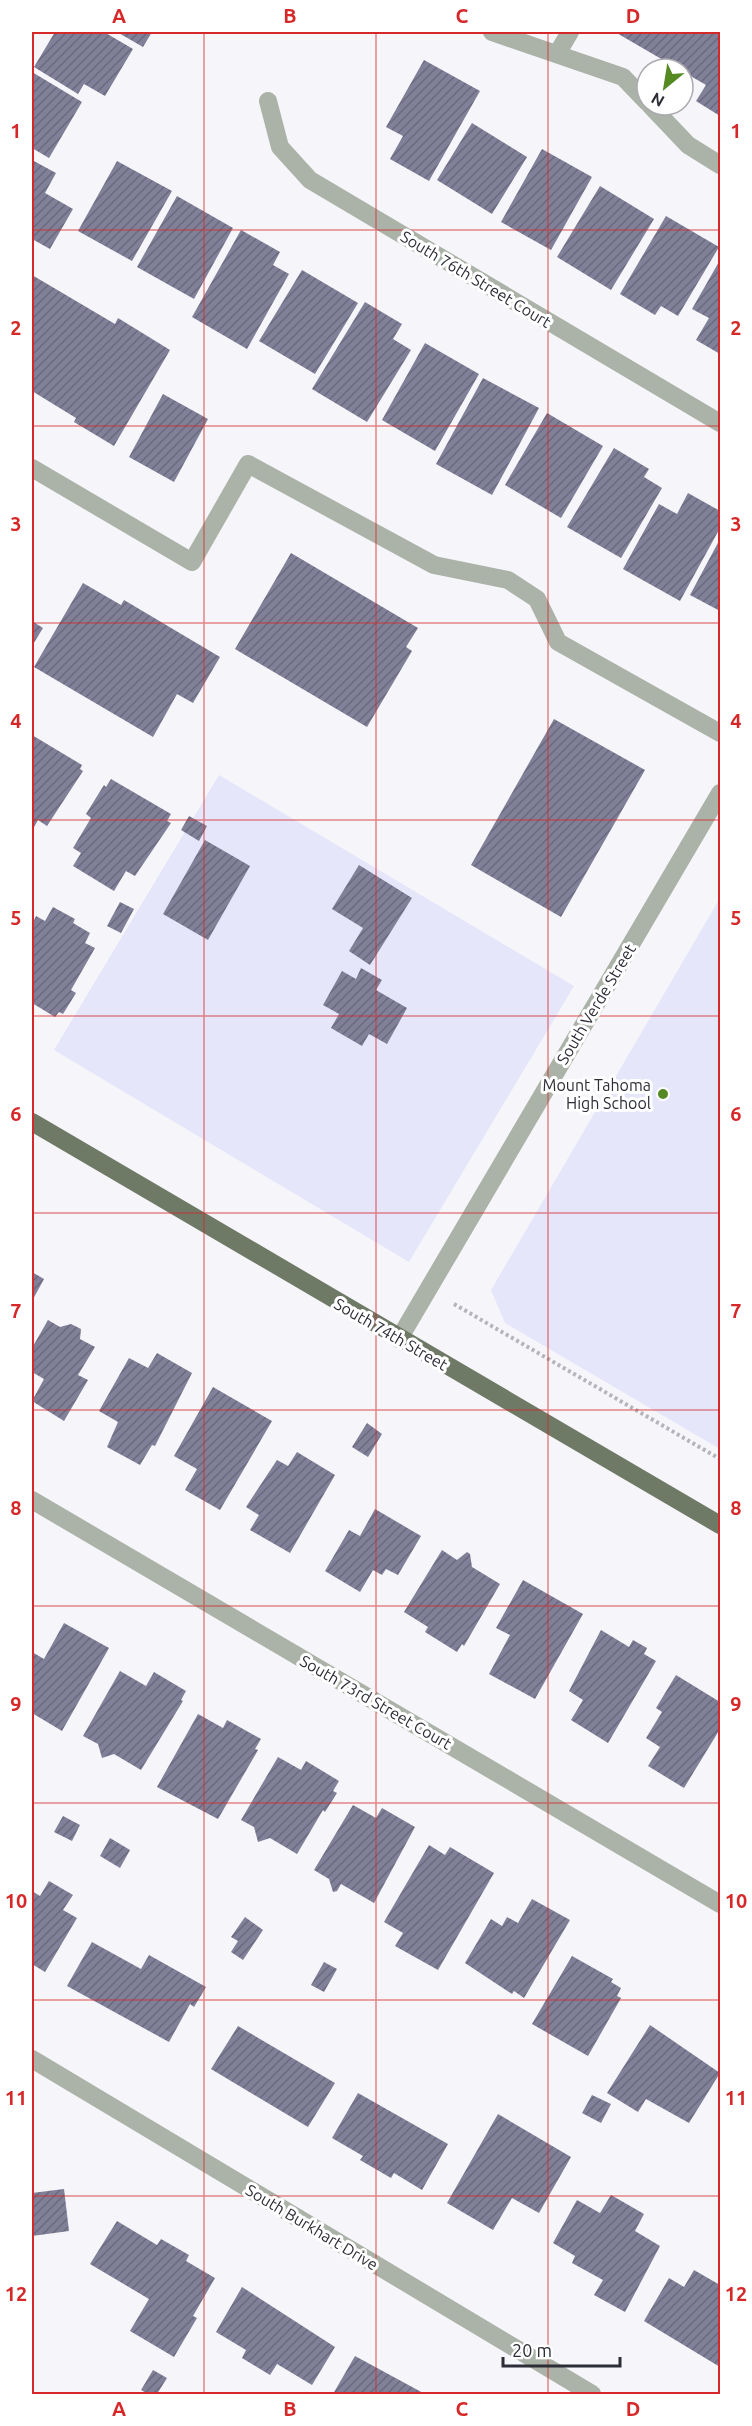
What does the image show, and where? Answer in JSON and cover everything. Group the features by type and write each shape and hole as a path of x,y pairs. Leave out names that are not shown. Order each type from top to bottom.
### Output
{"main road":[{"name":"South 74th Street","path":"32,1122 720,1526"}],"street":[{"path":"492,32 623,77 635,90"},
{"path":"557,54 570,32"},
{"name":"South 76th Street Court","path":"268,102 280,147 310,180 720,423"},
{"path":"661,117 688,145 720,165"},
{"path":"32,468 192,562 248,464 434,565 508,580 537,599 558,642 720,733"},
{"name":"South Verde Street","path":"399,1339 720,793"},
{"name":"South 73rd Street Court","path":"32,1500 720,1904"},
{"name":"South Burkhart Drive","path":"32,2059 592,2394"}],"path":[{"path":"428,1289 720,1459"}],"shaded area":[{"path":"219,775 574,986 409,1262 54,1050"},
{"name":"Mount Tahoma High School","path":"720,898 720,1449 505,1323 491,1290"}],"building":[{"path":"55,32 104,32 133,49 105,96 84,84 78,94 34,67"},
{"path":"117,32 152,32 143,47"},
{"path":"615,32 720,32 720,116 696,101 706,85 695,79 695,57 658,57"},
{"path":"424,60 480,91 429,181 390,159 403,136 386,127"},
{"path":"32,72 82,102 49,158 32,148"},
{"path":"472,123 527,157 492,214 437,180"},
{"path":"542,149 592,177 551,250 501,222"},
{"path":"32,160 56,173 45,193 73,209 50,249 32,239"},
{"path":"117,161 172,191 132,261 78,231"},
{"path":"600,186 654,219 611,290 557,257"},
{"path":"177,196 233,228 194,299 137,267"},
{"path":"666,216 719,247 678,316 661,306 655,315 620,294"},
{"path":"241,230 280,252 273,265 289,274 247,349 192,317"},
{"path":"720,260 720,354 696,340 709,318 692,309"},
{"path":"302,270 358,303 315,374 259,341"},
{"path":"32,275 115,324 118,318 170,350 114,446 74,422 76,418 32,391"},
{"path":"365,302 402,324 393,339 411,350 367,422 312,389"},
{"path":"425,343 479,374 435,451 382,420"},
{"path":"483,378 539,408 492,495 436,464"},
{"path":"163,394 208,419 174,482 129,457"},
{"path":"547,413 603,446 561,518 505,485"},
{"path":"614,448 649,469 644,477 662,488 621,558 567,527"},
{"path":"688,493 720,511 720,528 680,601 623,569 659,504 677,514"},
{"path":"720,539 720,611 690,595"},
{"path":"291,553 418,628 406,647 412,651 367,727 235,649"},
{"path":"83,583 121,605 124,600 220,657 193,703 177,694 153,737 34,667"},
{"path":"32,621 43,628 32,646"},
{"path":"554,719 645,770 561,917 471,865"},
{"path":"32,735 82,765 80,769 83,771 47,826 38,820 32,831"},
{"path":"111,779 171,814 167,821 171,823 135,876 126,871 114,891 73,866 81,853 73,848 91,818 86,814 104,785 106,787"},
{"path":"189,816 207,826 199,841 181,830"},
{"path":"205,840 250,866 208,940 163,914"},
{"path":"359,865 412,898 370,965 349,951 363,928 332,909"},
{"path":"120,902 134,909 121,933 107,926"},
{"path":"53,907 75,919 73,923 90,933 85,943 95,948 71,990 76,993 63,1014 59,1012 55,1017 32,1003 32,925 36,916 45,921"},
{"path":"361,968 382,980 376,990 407,1008 387,1044 369,1034 362,1046 331,1028 339,1014 323,1005 342,971 356,979"},
{"path":"32,1272 44,1279 32,1301"},
{"path":"48,1320 60,1327 71,1324 81,1329 80,1339 95,1347 78,1375 88,1380 64,1421 32,1401 44,1379 32,1372 32,1348"},
{"path":"157,1353 192,1373 155,1446 152,1445 140,1465 107,1447 118,1422 99,1411 129,1358 148,1368"},
{"path":"213,1387 272,1421 220,1510 185,1490 197,1469 174,1456"},
{"path":"367,1423 382,1434 368,1457 352,1447"},
{"path":"297,1452 335,1475 290,1553 250,1530 259,1515 246,1507 277,1460 288,1466"},
{"path":"375,1509 421,1536 398,1575 386,1569 382,1575 373,1570 360,1592 325,1571 349,1530 360,1536"},
{"path":"442,1550 457,1560 467,1552 470,1554 472,1567 500,1584 464,1646 462,1644 457,1652 425,1632 428,1627 404,1612"},
{"path":"523,1580 583,1614 535,1699 489,1674 510,1635 496,1628"},
{"path":"64,1623 109,1648 62,1731 32,1713 32,1652 44,1659"},
{"path":"601,1630 629,1647 633,1640 647,1648 644,1654 656,1661 608,1743 571,1720 583,1700 569,1691"},
{"path":"120,1671 146,1686 154,1672 186,1691 181,1700 183,1701 141,1770 114,1754 102,1758 98,1744 83,1736"},
{"path":"676,1675 720,1702 720,1729 684,1788 648,1766 660,1747 646,1738 662,1712 656,1708"},
{"path":"198,1714 223,1728 227,1720 261,1739 255,1749 258,1750 218,1819 157,1787"},
{"path":"278,1757 301,1770 306,1761 339,1781 333,1791 337,1793 325,1812 323,1810 297,1854 270,1838 258,1842 254,1827 241,1820"},
{"path":"353,1805 376,1818 382,1808 415,1827 374,1903 341,1884 337,1891 333,1892 329,1879 314,1870"},
{"path":"63,1816 80,1825 72,1841 54,1832"},
{"path":"110,1838 130,1850 120,1868 100,1856"},
{"path":"429,1845 445,1855 450,1847 494,1873 438,1970 395,1946 403,1933 384,1922"},
{"path":"49,1881 73,1895 63,1910 77,1918 45,1972 32,1964 32,1891 40,1896"},
{"path":"532,1899 570,1920 524,1998 514,1991 512,1994 465,1963 491,1919 502,1926 507,1917 518,1923"},
{"path":"245,1917 263,1930 243,1960 231,1952 238,1941 231,1937"},
{"path":"92,1942 141,1969 149,1955 206,1987 194,2007 190,2004 169,2042 67,1986"},
{"path":"572,1956 613,1979 611,1982 621,1988 617,1996 621,1998 588,2056 532,2024"},
{"path":"324,1962 337,1969 324,1992 311,1985"},
{"path":"650,2025 720,2073 689,2123 646,2099 638,2112 607,2093"},
{"path":"238,2026 335,2083 308,2127 211,2069"},
{"path":"358,2093 448,2144 422,2190 394,2173 391,2178 360,2160 363,2156 332,2138"},
{"path":"592,2095 611,2104 601,2123 582,2113"},
{"path":"498,2114 571,2157 539,2213 512,2198 493,2230 447,2203"},
{"path":"64,2189 69,2231 32,2236 32,2193"},
{"path":"611,2195 644,2214 635,2231 660,2246 625,2312 594,2295 603,2280 572,2263 575,2256 553,2243 577,2200 600,2213"},
{"path":"117,2221 157,2245 161,2239 189,2255 186,2261 215,2278 193,2316 197,2318 174,2357 130,2331 149,2299 90,2264"},
{"path":"694,2270 720,2285 720,2367 644,2321 669,2278 684,2287"},
{"path":"242,2287 335,2347 312,2385 277,2364 270,2375 242,2358 246,2350 216,2332"},
{"path":"355,2356 425,2394 333,2394"},
{"path":"153,2370 167,2378 157,2394 148,2394 141,2390"}],"place":[{"name":"Mount Tahoma High School","path":"663,1094"}]}
